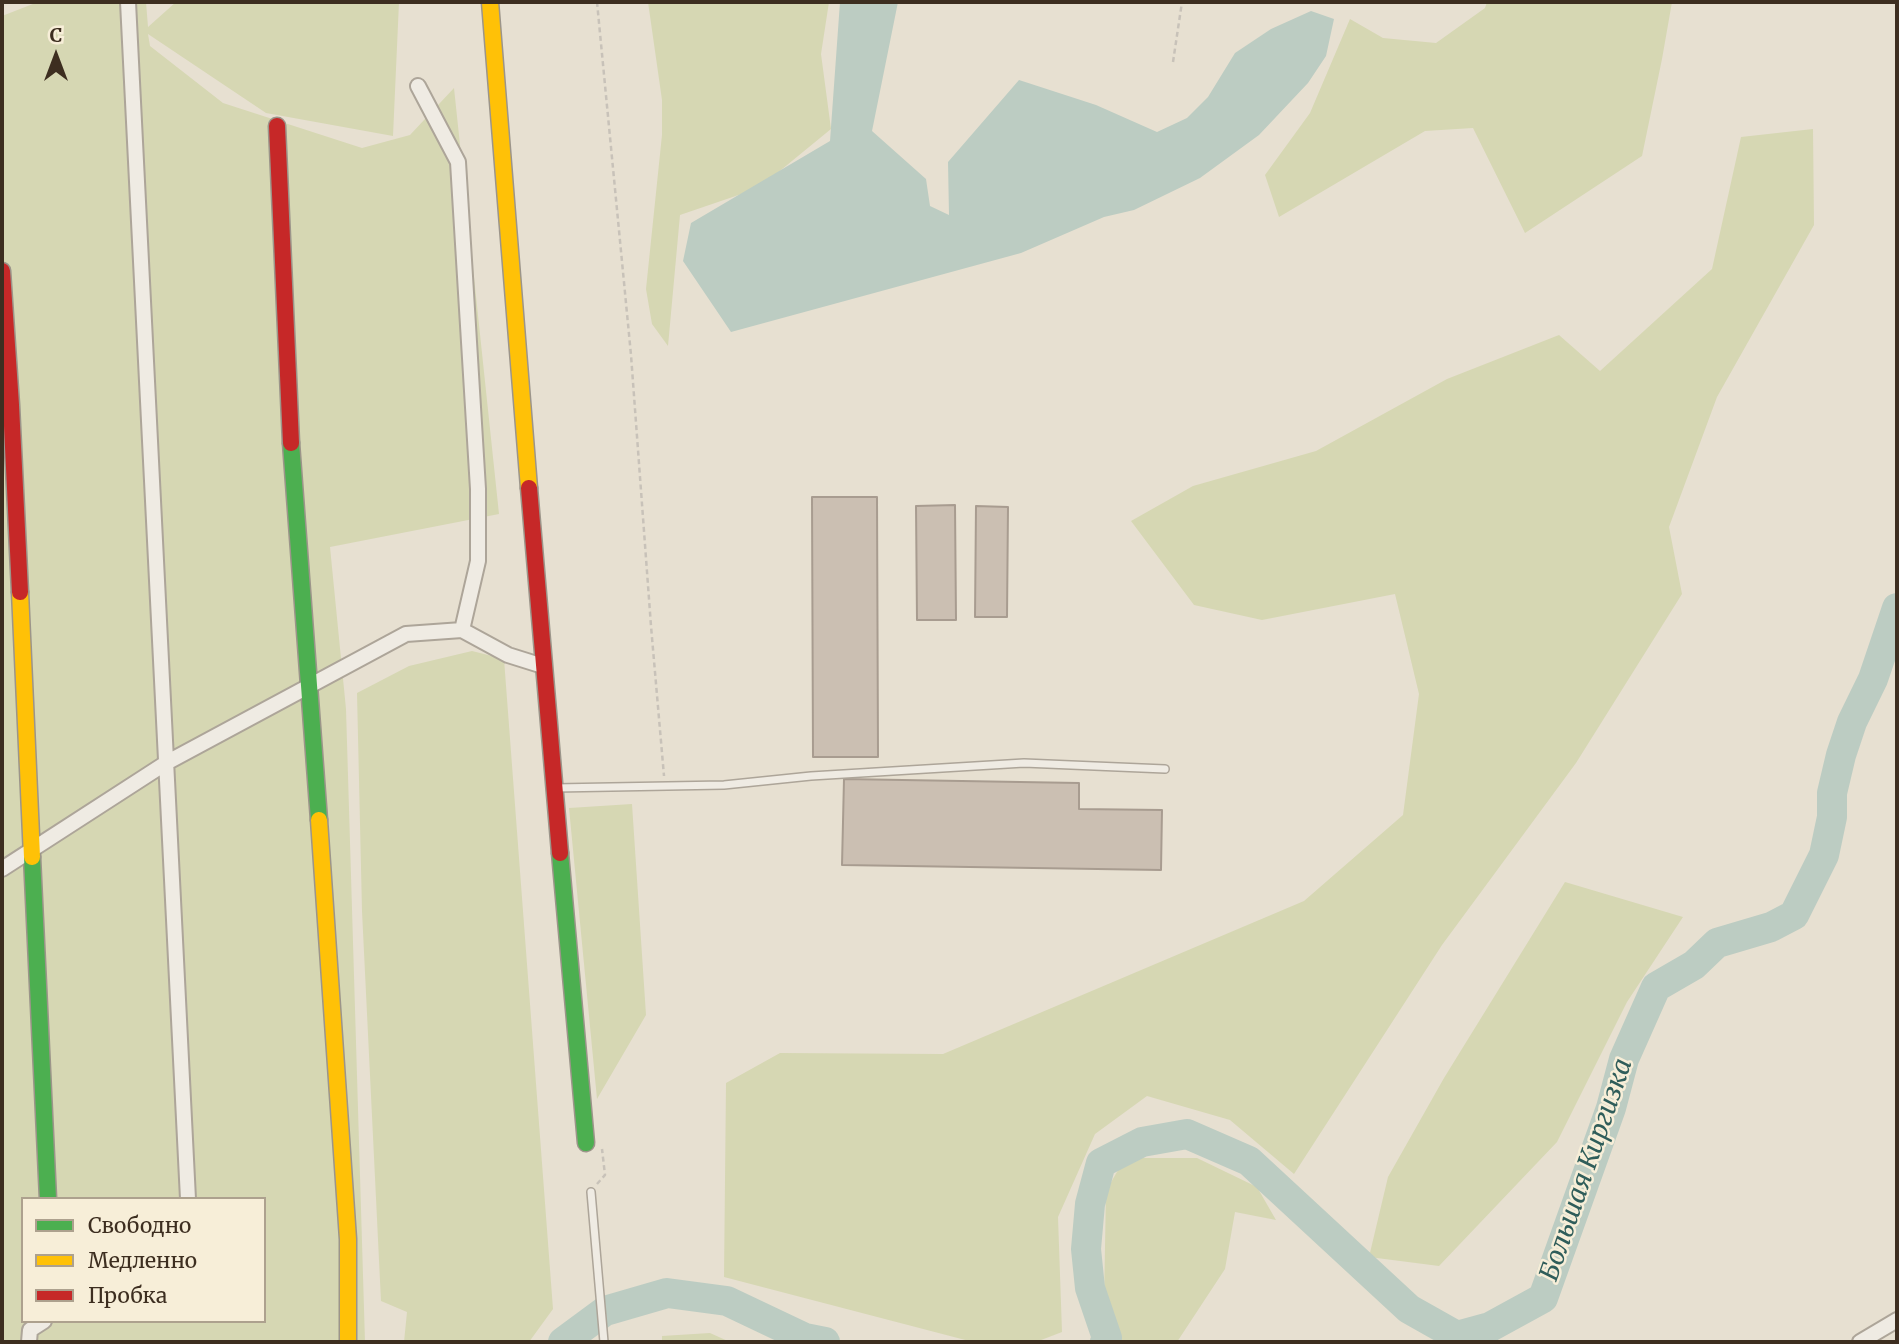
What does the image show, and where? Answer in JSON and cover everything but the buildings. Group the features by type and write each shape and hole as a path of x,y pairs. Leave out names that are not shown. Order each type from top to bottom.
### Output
{"street":[{"path":"128,2 188,1197"},
{"path":"489,2 543,666 586,1143"},
{"path":"418,86 458,162 478,489 478,561 462,630"},
{"path":"277,126 292,465 348,1239 348,1342"},
{"path":"2,271 11,405 48,1197"},
{"path":"2,869 166,763 406,634 462,630 508,655 543,666"},
{"path":"1860,1342 1897,1320"},
{"path":"29,1342 30,1330 41,1323"}],"lane":[{"path":"555,788 724,785 811,776 1024,763 1165,769"},
{"path":"591,1192 604,1342"}],"path":[{"path":"597,2 631,355 665,786"},
{"path":"1172,62 1182,2"},
{"path":"586,1143 603,1149 605,1175 591,1192"}],"green space":[{"path":"38,2 146,2 148,27 176,2 399,2 393,136 266,113 148,34 150,46 223,103 362,148 410,135 454,88 499,514 330,547 346,709 365,1342 2,1342 2,16"},
{"path":"648,2 829,2 821,54 831,129 759,188 680,215 668,346 652,324 646,289 662,135 662,100"},
{"path":"1487,2 1672,2 1642,156 1525,233 1473,128 1425,131 1279,217 1265,175 1310,113 1350,19 1383,38 1436,43 1485,8"},
{"path":"1813,129 1814,225 1717,397 1669,527 1682,594 1576,763 1442,945 1294,1174 1230,1120 1147,1096 1095,1134 1058,1217 1062,1332 1036,1342 973,1342 724,1277 726,1083 780,1053 943,1054 1304,901 1403,815 1419,694 1395,594 1262,620 1194,605 1131,521 1193,486 1316,451 1447,379 1559,335 1600,371 1712,269 1741,137"},
{"path":"472,651 504,659 553,1309 529,1342 404,1342 407,1312 381,1301 362,911 357,693 409,666"},
{"path":"632,804 646,1015 597,1099 569,808"},
{"path":"1565,882 1683,917 1627,1002 1557,1142 1439,1266 1369,1257 1388,1177 1444,1078"},
{"path":"1125,1158 1197,1158 1257,1187 1276,1220 1235,1212 1225,1269 1177,1342 1119,1342 1104,1303 1106,1191"},
{"path":"710,1333 730,1342 662,1342 662,1336"}],"shaded area":[{"path":"840,2 898,2 872,131 926,179 930,206 949,215 948,162 1019,80 1096,105 1157,132 1187,118 1208,97 1235,53 1271,29 1311,11 1334,19 1326,56 1308,83 1259,135 1200,178 1134,210 1104,217 1021,253 731,332 683,261 691,223 830,141"}],"waterway":[{"name":"Большая Киргизка","path":"1105,1342 1107,1338 1090,1288 1086,1249 1090,1204 1101,1163 1142,1142 1187,1134 1249,1161 1409,1309 1457,1336 1490,1327 1543,1298 1611,1108 1624,1059 1656,987 1694,965 1717,943 1771,927 1794,915 1824,855 1832,817 1832,793 1841,755 1852,722 1873,679 1897,608"},
{"name":"Большая Киргизка","path":"563,1342 605,1311 667,1293 727,1301 805,1338 825,1342"}],"traffic: fast":[{"path":"291,443 319,820"},
{"path":"560,853 586,1143"},
{"path":"32,857 48,1197"}],"traffic: slow":[{"path":"490,2 529,488"},
{"path":"20,592 32,857"},
{"path":"319,820 348,1239 348,1342"}],"traffic: jam":[{"path":"277,126 291,443"},
{"path":"2,271 20,592"},
{"path":"529,488 560,853"}]}
